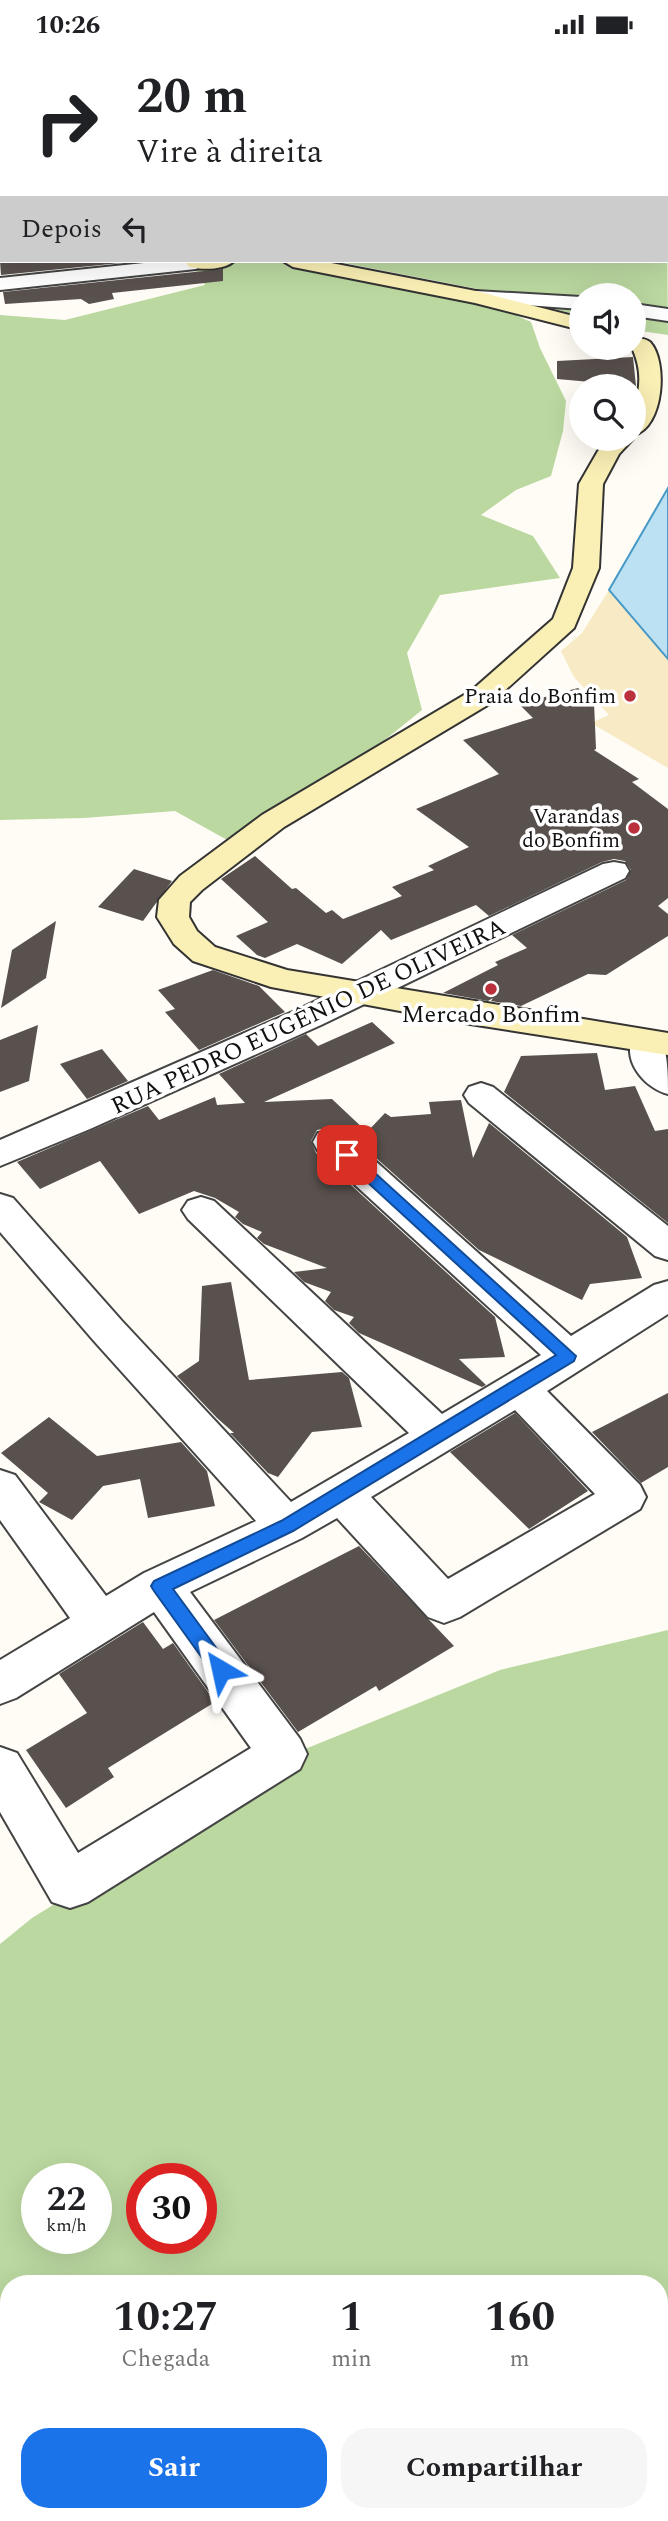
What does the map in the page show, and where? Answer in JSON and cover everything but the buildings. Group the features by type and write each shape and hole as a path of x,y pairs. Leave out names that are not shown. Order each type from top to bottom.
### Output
{"main road":[{"path":"303,263 476,297 569,321"},
{"path":"646,354 651,363 652,396 646,414"},
{"path":"609,451 591,484 586,568 565,622 481,697 273,821 191,883 175,900 173,917 185,937 204,954 283,980 658,1042"}],"street":[{"path":"0,284 186,263"},
{"path":"476,297 569,302"},
{"path":"646,312 668,315"},
{"name":"RUA PEDRO EUGÊNIO DE OLIVEIRA","path":"0,1154 166,1084 363,993 614,871"},
{"path":"658,1042 650,1066 668,1083"},
{"path":"481,1095 668,1246"},
{"path":"331,1142 568,1356"},
{"path":"0,1207 108,1331 287,1526"},
{"path":"201,1210 438,1435"},
{"path":"0,1684 160,1586 287,1526 519,1388 668,1295"},
{"path":"341,1494 444,1604 625,1497 519,1388"},
{"path":"0,1487 100,1623"},
{"path":"0,1768 70,1885 282,1753 160,1586"}],"green space":[{"path":"308,263 476,297 531,322 540,348 566,401 563,431 551,476 516,490 481,515 533,536 560,578 440,595 407,653 422,710 247,851 175,811 84,818 0,820 0,315 65,320 205,285 192,264"},
{"path":"344,263 667,263 668,335 646,332 646,283 569,283 569,313 488,291"},
{"path":"668,1630 668,2275 0,2275 0,1944 32,1918 305,1749 500,1670"}],"sand":[{"name":"Praia do Bonfim","path":"609,590 668,659 668,768 591,723 609,715 574,677 561,651 582,633"}],"water":[{"path":"668,488 668,659 609,590"}],"place":[{"name":"Praia do Bonfim","path":"630,696"},
{"name":"Varandas do Bonfim","path":"634,828"},
{"name":"Mercado Bonfim","path":"491,989"}],"route":[{"path":"221,1670 160,1586 287,1526 568,1356 347,1155"}]}
